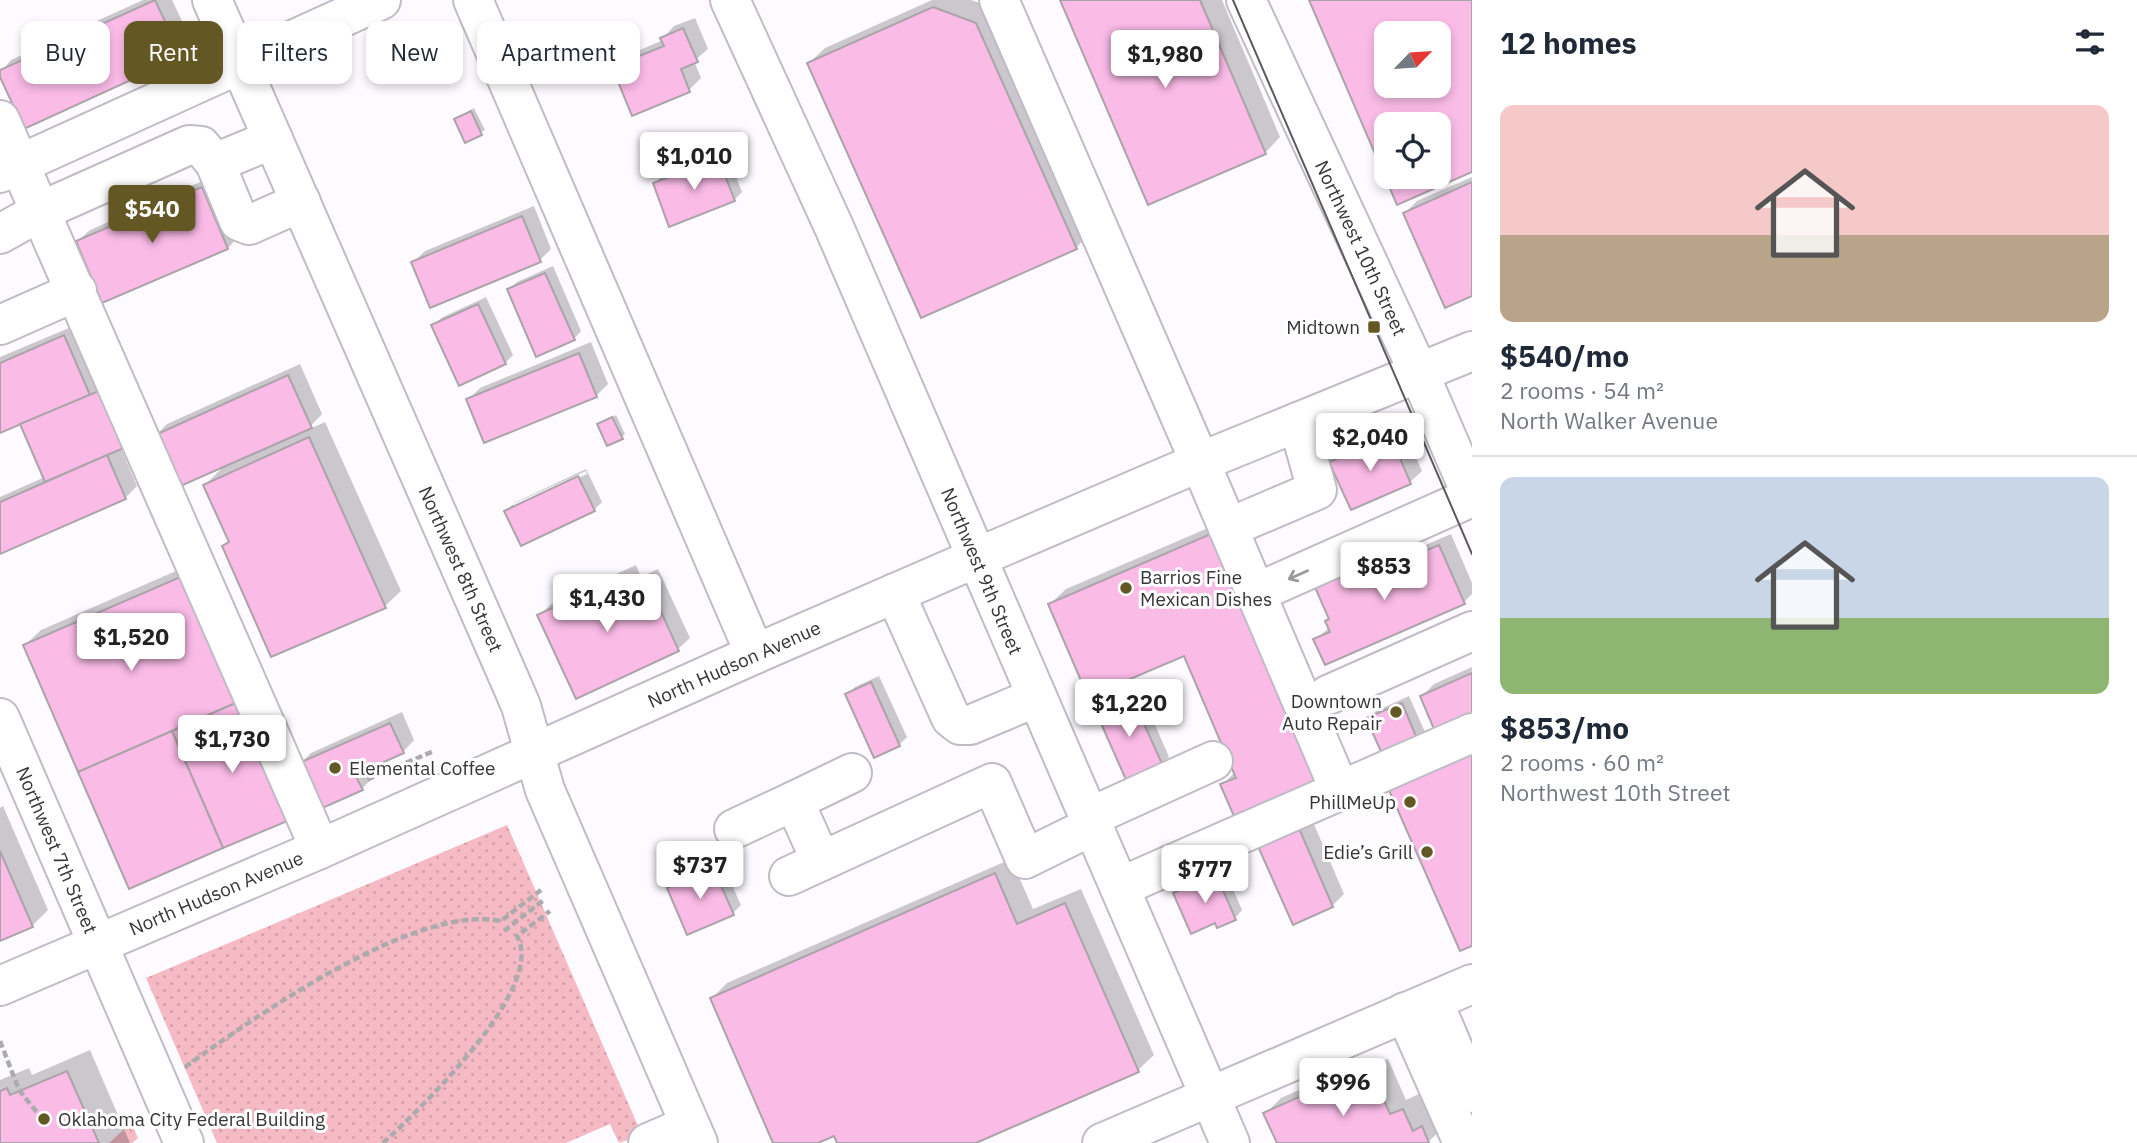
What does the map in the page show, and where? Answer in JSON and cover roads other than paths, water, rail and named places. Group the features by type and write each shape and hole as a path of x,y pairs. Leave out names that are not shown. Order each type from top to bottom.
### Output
{"street":[{"name":"Northwest 8th Street","path":"212,0 237,56"},
{"path":"334,21 381,0"},
{"path":"473,0 755,654"},
{"name":"Northwest 9th Street","path":"730,0 834,227 1230,1143"},
{"path":"999,0 1340,791"},
{"name":"Northwest 10th Street","path":"1247,0 1419,373 1472,497"},
{"path":"10,169 237,64"},
{"name":"Northwest 8th Street","path":"249,84 512,685 545,790 694,1134"},
{"path":"0,120 10,169 41,211 320,849"},
{"path":"215,163 273,139"},
{"path":"0,234 41,211 189,145 201,146 215,163 239,221 249,225 301,202"},
{"path":"0,324 76,291"},
{"name":"North Hudson Avenue","path":"0,986 320,849 976,558 1200,462 1472,351"},
{"path":"1228,528 1317,490 1298,422"},
{"path":"1256,593 1472,497"},
{"path":"895,593 951,718 960,725 970,726 1037,697"},
{"path":"1328,695 1472,631"},
{"name":"Northwest 7th Street","path":"0,718 184,1143"},
{"path":"1120,887 1472,733"},
{"path":"794,801 805,869 992,783 1025,859 1091,821 1213,761"},
{"path":"734,829 852,773"},
{"path":"1102,1143 1472,984"},
{"path":"1419,1007 1472,1093"},
{"path":"1419,1007 1462,1143"},
{"path":"648,1143 694,1134"}],"tram line":[{"path":"1233,0 1472,554"}],"place":[{"name":"Midtown","path":"1374,327"},
{"name":"Barrios Fine Mexican Dishes","path":"1126,588"},
{"name":"Downtown Auto Repair","path":"1396,712"},
{"name":"Elemental Coffee","path":"335,768"},
{"name":"PhillMeUp","path":"1410,802"},
{"name":"Edie’s Grill","path":"1427,852"},
{"name":"Oklahoma City Federal Building","path":"44,1119"}]}
